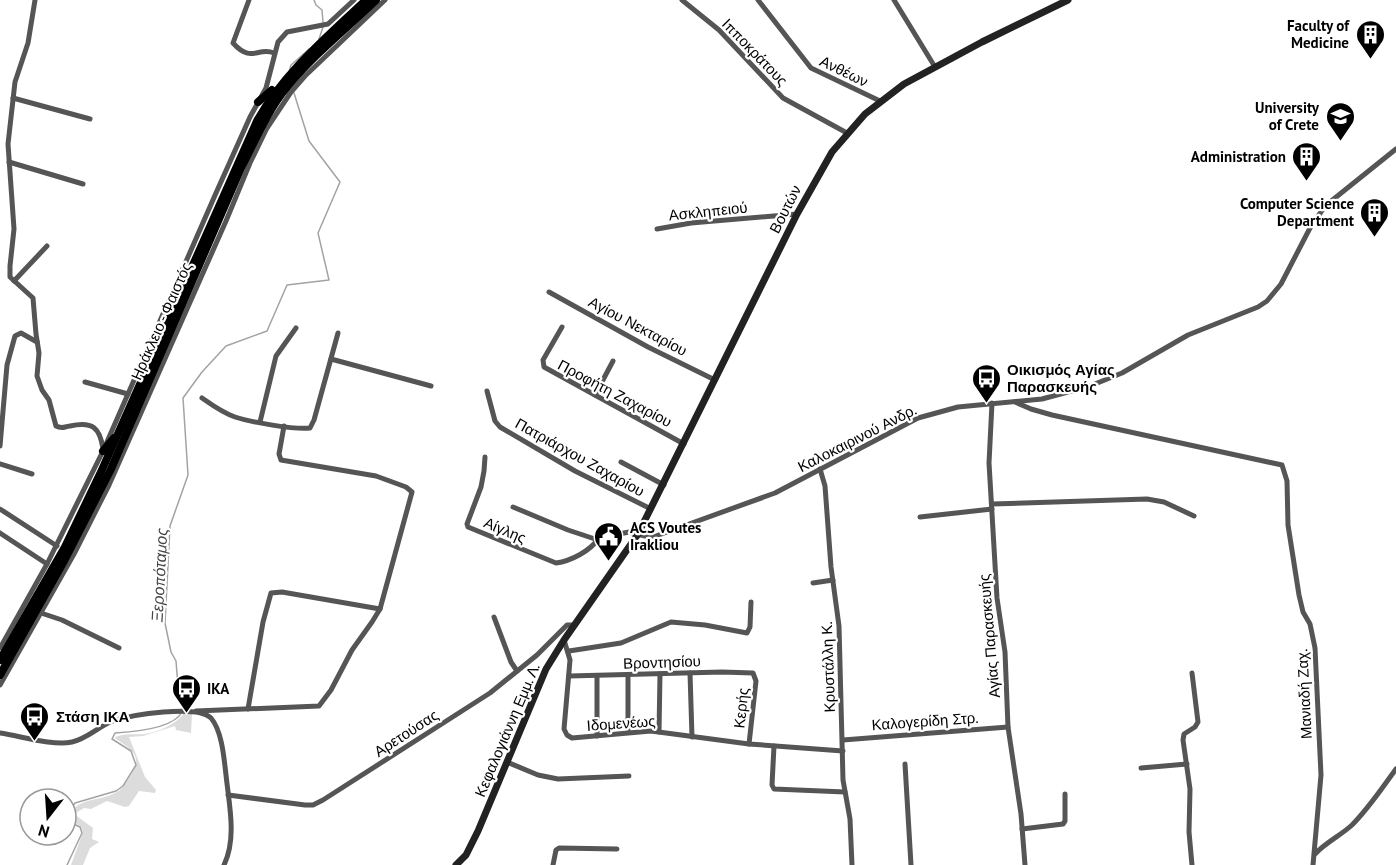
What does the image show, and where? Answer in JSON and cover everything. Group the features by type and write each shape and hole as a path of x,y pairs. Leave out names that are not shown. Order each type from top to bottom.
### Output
{"main road":[{"name":"Βουτών","path":"629,549 664,485 797,214 818,174 847,133 880,101 904,84 1068,0"},
{"name":"Ηράκλειο - Φαιστός","path":"0,660 65,547 124,430 238,169 256,121 294,68 373,1"},
{"name":"Ηράκλειο - Φαιστός","path":"238,169 286,88 373,1"},
{"path":"258,102 294,68"},
{"path":"103,451 124,430 136,425"},
{"name":"Ηράκλειο - Φαιστός","path":"0,675 64,561 120,449 124,430"},
{"path":"115,472 120,449"},
{"name":"Κεφαλογιάννη Εμμ. Λ.","path":"456,865 474,840 541,680 564,640 629,549"},
{"path":"1,647 19,628"}],"street":[{"path":"34,0 28,43 13,98 8,144 14,229 10,277 33,298 39,353 37,376 49,400 56,426 62,428 80,425 95,428 98,430 103,451"},
{"path":"249,0 233,43 242,52 251,54 269,51 274,53"},
{"path":"1,647 57,546 103,451 232,157 270,78 278,42 287,32 326,24 354,0"},
{"path":"0,685 74,554 115,472 267,128 291,92 318,62 385,0"},
{"name":"Ιπποκράτους","path":"682,0 719,30 783,98 847,133"},
{"name":"Ανθέων","path":"758,0 811,68 880,101"},
{"path":"894,0 935,67"},
{"path":"13,98 90,119"},
{"name":"Καλοκαιρινού Ανδρ.","path":"598,539 628,532 649,537 656,536 700,522 775,493 918,418 958,407 1042,399 1109,379 1188,334 1258,307 1267,302 1281,284 1310,228 1325,206 1396,149"},
{"path":"232,157 238,169 241,185"},
{"path":"224,175 251,161"},
{"path":"9,162 83,184"},
{"name":"Ασκληπειού","path":"657,229 691,223 797,214"},
{"path":"14,281 47,246"},
{"name":"Αγίου Νεκταρίου","path":"549,292 648,347 716,380"},
{"name":"Προφήτη Ζαχαρίου","path":"562,327 545,357 543,366 684,444"},
{"path":"260,422 276,356 296,328"},
{"path":"0,446 8,359 15,336 21,333 37,342"},
{"path":"202,398 231,415 284,426 305,429 311,427 338,333"},
{"path":"330,359 431,386"},
{"path":"595,395 613,361"},
{"path":"85,382 128,394"},
{"name":"Πατριάρχου Ζαχαρίου","path":"487,391 495,421 500,427 574,471 651,509"},
{"name":"Μανιαδή Ζαχ.","path":"1014,401 1052,415 1282,465 1287,481 1288,525 1299,595 1303,612 1310,624 1315,648 1321,775 1313,865"},
{"name":"Αγίας Παρασκευής","path":"992,403 989,463 998,609 1005,652 1008,727 1025,865"},
{"path":"0,733 54,742 71,742 82,739 116,720 183,711 319,706 331,690 352,650 380,609 412,492 380,477 281,460 279,454 284,426"},
{"name":"Αίγλης","path":"485,457 484,476 467,524 468,527 556,563 580,554 598,539"},
{"path":"621,462 664,485"},
{"path":"0,464 32,474"},
{"name":"Κρυστάλλη Κ.","path":"820,469 826,495 840,637 845,792 852,865"},
{"path":"920,517 992,506 1147,499 1164,502 1194,516"},
{"path":"513,507 579,535 598,539"},
{"path":"0,509 57,546"},
{"path":"0,533 47,564"},
{"path":"813,583 833,580"},
{"path":"248,709 263,622 271,593 282,592 380,609"},
{"path":"569,651 621,643 671,622 705,625 746,633 750,628 751,603"},
{"path":"41,613 62,620 119,648"},
{"path":"494,617 511,662 517,671"},
{"name":"Αρετούσας","path":"228,795 313,805 476,702 537,655 567,625 575,625"},
{"name":"Ιδομενέως","path":"564,640 569,651 569,676 564,718 566,734 575,738 628,732 659,732 749,744 843,751"},
{"name":"Βροντησίου","path":"569,676 748,672 755,674"},
{"path":"690,673 692,737"},
{"path":"1192,673 1198,719 1197,725 1183,738 1190,795 1189,832 1192,865"},
{"path":"659,732 660,674"},
{"name":"Κερής","path":"749,744 755,674"},
{"path":"628,675 628,732"},
{"path":"597,676 597,736"},
{"path":"196,711 207,715 216,727 228,795 231,841 224,865"},
{"name":"Καλογερίδη Στρ.","path":"843,740 1008,727"},
{"path":"774,746 772,784 774,789 845,792"},
{"path":"507,762 538,775 558,779 629,776"},
{"path":"905,764 911,865"},
{"path":"1141,768 1186,764"},
{"path":"1315,854 1324,844 1352,824 1370,805 1396,769"},
{"path":"1022,829 1063,824 1065,794"},
{"path":"554,865 556,850 559,848 617,849"}],"shaded area":[{"path":"184,713 192,714 191,733 176,730 175,726 143,736 129,737 145,777 156,790 155,793 139,791 129,806 125,807 107,801 91,809 84,808 78,812 78,806 84,802 115,793 123,787 133,772 136,761 133,752 115,737 156,731 167,727"},
{"path":"78,817 93,828 92,839 99,842 90,848 83,865 71,865 83,832"}],"waterway":[{"name":"Ξεροπόταμος","path":"314,0 322,10 323,22"},
{"name":"Ξεροπόταμος","path":"319,39 323,27"},
{"name":"Ξεροπόταμος","path":"289,72 291,65 309,49"},
{"name":"Ξεροπόταμος","path":"184,708 187,703 178,686 176,661 171,652 165,623 170,526 188,475 183,398 202,372 226,346 267,331 287,285 329,280 318,233 340,182 309,141 294,93"},
{"name":"Ξεροπόταμος","path":"67,865 82,833 80,827 67,821 66,816 75,803 116,791 123,786 136,765 131,751 112,739 115,733 161,726 177,718 182,712"}],"place":[{"name":"Faculty of Medicine","path":"1370,60"},
{"name":"University of Crete","path":"1340,142"},
{"name":"Administration","path":"1307,182"},
{"name":"Computer Science Department","path":"1375,238"},
{"name":"Οικισμός Αγίας Παρασκευής","path":"986,404"},
{"name":"ACS Voutes Irakliou","path":"609,562"},
{"name":"IKA","path":"186,714"},
{"name":"Στάση ΙΚΑ","path":"35,742"}]}
